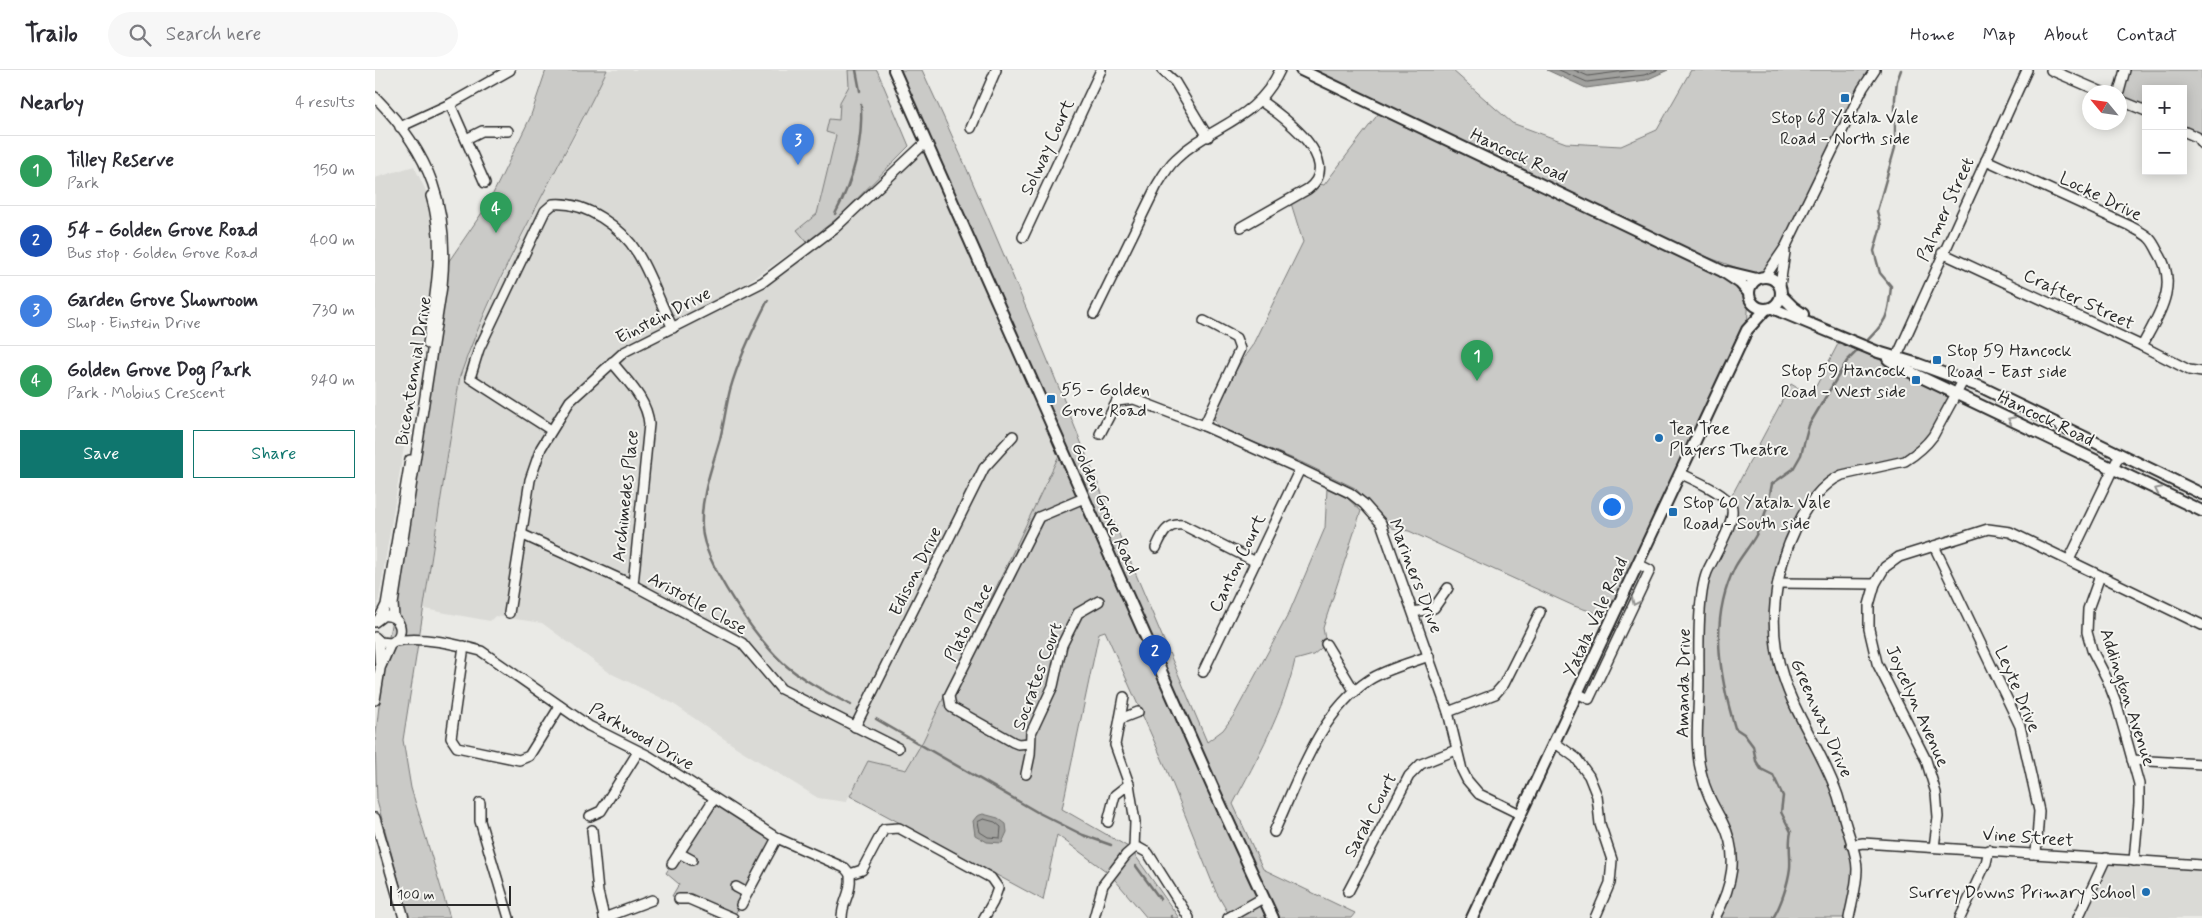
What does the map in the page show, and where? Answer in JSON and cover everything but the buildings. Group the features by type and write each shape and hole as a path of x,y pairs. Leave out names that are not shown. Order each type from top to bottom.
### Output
{"main road":[{"name":"Golden Grove Road","path":"894,70 1264,901 1274,918"},
{"name":"Hancock Road","path":"1301,70 1722,271 1740,283 1750,296"},
{"name":"Hancock Road","path":"1722,271 1761,278"},
{"path":"1761,278 1774,279 1780,290 1778,302 1769,308 1756,306 1750,296 1751,286 1761,278"},
{"name":"Hancock Road","path":"1780,290 1793,307 1819,322 1826,330"},
{"name":"Yatala Vale Road","path":"1747,330 1750,296"},
{"name":"Hancock Road","path":"1769,308 1878,352 1956,393 2202,511"},
{"name":"Yatala Vale Road","path":"1472,918 1747,330 1769,308"},
{"name":"Hancock Road","path":"1895,360 1963,381 2202,494"}],"street":[{"path":"400,127 451,104 510,70"},
{"path":"971,128 996,70"},
{"name":"Solway Court","path":"1023,237 1101,70"},
{"path":"1162,70 1175,82 1208,137"},
{"path":"1094,314 1156,186 1176,159 1239,118 1261,101 1280,70"},
{"path":"1761,278 1786,246 1863,88 1875,70"},
{"name":"Palmer Street","path":"1895,360 2027,70"},
{"path":"2051,70 2086,85"},
{"path":"2121,85 2125,70"},
{"name":"Bicentennial Drive","path":"375,97 417,147 432,180 442,218 445,250 440,303 393,604 394,617"},
{"path":"1241,227 1308,189 1317,183 1318,177 1317,159 1307,140 1291,123 1261,101"},
{"path":"2127,103 2142,109"},
{"path":"451,104 485,183"},
{"path":"466,139 482,131 508,130"},
{"path":"2187,133 2197,137 2202,144"},
{"name":"Bicentennial Drive","path":"377,619 385,609 390,584 425,361 438,262 437,223 432,200 425,178 407,137"},
{"name":"Einstein Drive","path":"509,613 530,480 541,448 570,401 624,352 763,282 836,227 925,143"},
{"name":"Locke Drive","path":"1986,160 2130,226 2150,238 2161,256 2168,274 2167,290 2162,306 2142,346"},
{"path":"551,430 470,378 479,349 545,212 553,204 563,203 588,210 617,230 638,254 673,328"},
{"path":"1780,290 1786,246"},
{"name":"Crafter Street","path":"1942,254 2142,346 2189,370 2202,372"},
{"path":"1204,321 1236,338 1240,349 1204,426"},
{"name":"Archimedes Place","path":"612,362 638,394 648,412 649,424 633,585"},
{"name":"Greenway Drive","path":"1849,918 1857,868 1838,795 1783,676 1777,651 1774,606 1778,583 1784,555 1792,536 1808,507 1824,487 1833,479 1842,475 1905,462 1914,456 1928,444 1963,381"},
{"name":"Mariners Drive","path":"1100,434 1117,402 1134,399 1204,426 1301,469 1350,493 1364,504 1381,523 1414,612 1448,712 1462,770 1472,787 1479,794 1520,814"},
{"name":"Edison Drive","path":"855,727 983,468 1013,436"},
{"path":"2069,560 2119,454"},
{"name":"Canton Court","path":"1203,672 1301,469"},
{"name":"Amanda Drive","path":"1680,473 1721,495 1731,505 1733,510 1731,522 1705,581 1699,641 1699,764 1706,793 1730,840 1733,861 1728,890 1715,918"},
{"name":"Plato Place","path":"1030,743 1013,742 958,712 951,707 949,696 1039,517 1084,498"},
{"path":"1156,548 1167,528 1175,524 1183,525 1256,562"},
{"name":"Joycelyn Avenue","path":"1934,847 1938,817 1936,793 1927,760 1877,663 1871,637 1869,605 1875,584 1885,567 1899,557 1988,529 2010,532 2202,624"},
{"name":"Aristotle Close","path":"521,534 633,585 742,643 781,689 898,748"},
{"name":"Leyte Drive","path":"1934,546 2020,726 2039,811 2036,854"},
{"name":"Addington Avenue","path":"2100,576 2088,609 2087,632 2092,650 2107,679 2117,705 2139,784 2134,861"},
{"path":"1778,583 1875,584"},
{"path":"1414,612 1434,608 1448,588"},
{"name":"Socrates Court","path":"1026,774 1032,730 1053,686 1063,642 1078,613 1099,601"},
{"path":"1448,712 1495,694 1504,684 1540,612"},
{"path":"377,619 388,615 394,617 398,621 401,631 393,642 380,669"},
{"name":"Parkwood Drive","path":"401,631 413,639"},
{"path":"375,700 380,669 377,638"},
{"name":"Parkwood Drive","path":"377,638 384,644 413,639 464,646 481,651 589,726 649,756 777,838 845,868 850,874"},
{"path":"1326,644 1355,692"},
{"path":"464,646 451,738 457,747 519,760 529,756 560,706"},
{"path":"1274,832 1318,739 1336,712 1369,680 1429,656"},
{"path":"1124,697 1115,745 1129,784 1135,822 1135,848"},
{"path":"1119,720 1138,712"},
{"path":"1554,742 1576,758 1589,776 1597,796 1600,824 1611,855 1612,871 1610,882 1595,918"},
{"name":"Sarah Court","path":"1348,892 1409,776 1421,764 1456,750"},
{"path":"590,816 602,814 638,752"},
{"path":"2131,760 2202,764"},
{"path":"1108,822 1115,795 1129,784"},
{"path":"672,864 714,799"},
{"path":"481,803 480,821 509,918"},
{"path":"375,818 403,918"},
{"path":"842,918 844,904 850,894 850,874 862,870 884,829 899,828 991,878 997,888 993,902 984,918"},
{"path":"592,830 598,892 604,918 652,900"},
{"path":"741,905 777,838"},
{"name":"Vine Street","path":"1851,845 1863,843 1989,850 2202,865"},
{"path":"1094,918 1103,885 1126,855 1135,848 1143,849 1149,853 1189,918"},
{"path":"1960,918 1986,864 1989,850"},
{"path":"679,853 692,860"},
{"path":"2078,918 2106,858"},
{"path":"736,887 747,893"},
{"path":"679,899 689,899 733,918"},
{"path":"1228,918 1264,901"}],"shaded area":[{"path":"546,70 607,70 510,259 475,337 460,376 403,740 411,788 450,918 409,918 377,801 375,742 382,678 437,352 449,261 488,204 530,118"},
{"path":"607,70 875,70 909,146 838,217 807,242 742,286 747,291 821,239 925,143 1062,449 923,741 906,771 868,761 846,802 818,798 736,747 672,703 610,673 542,623 495,616 490,621 424,609 460,376 472,343 537,206 575,136"},
{"path":"848,70 877,70 909,146 841,215 807,242 797,230 817,214 836,135 826,132 829,119 839,120 840,102 849,86"},
{"path":"894,70 922,70 967,168 1009,267 1207,742 1223,730 1234,715 1289,613 1325,528 1327,488 1347,498 1361,511 1323,628 1326,644 1313,655 1295,660 1277,716 1233,804 1263,869 1355,913 1351,918 1231,918 1216,892 1167,770 1105,631 1099,633 1062,809 1130,848 1179,918 1147,918 1110,874 1057,835 1043,900 850,796 868,761 906,770 923,741 1062,449"},
{"path":"1301,70 1452,70 1512,123 1566,143 1621,146 1657,130 1691,70 1875,70 1784,257 1762,277 1655,238 1722,271 1749,293 1747,330 1612,618 1574,606 1409,531 1392,528 1355,488 1303,463 1218,427 1214,419 1226,390 1240,363 1252,346 1303,242 1290,200 1316,183 1324,185 1382,109"},
{"path":"2129,70 2202,70 2202,137 2187,128 2187,85 2142,85 2142,105 2127,98 2126,85"},
{"path":"414,166 426,191 432,227 433,270 377,611 375,611 375,178"},
{"path":"1839,342 1956,393 1941,423 1914,456 1842,475 1808,507 1769,612 1779,660 1838,795 1857,868 1848,918 1714,918 1728,890 1732,851 1702,780 1699,711 1705,581 1730,523 1731,497 1791,384 1811,396"},
{"path":"714,799 777,838 733,918 689,899 672,896 679,884 666,873"},
{"name":"Surrey Downs Primary School","path":"2106,858 2202,865 2202,918 2078,918"}],"water":[{"path":"1547,70 1668,70 1646,80 1586,88"},
{"path":"983,814 998,818 1006,824 1007,832 1002,843 987,842 975,835 973,821 977,816"}],"waterway":[{"path":"856,70 860,91"},
{"path":"1864,344 1882,324 1887,313 1890,297 1891,286 1880,273 1874,251 1881,226 1877,211 1895,148 1895,98 1897,81 1901,70"},
{"path":"835,214 842,201 856,161 859,147 861,104"},
{"path":"768,300 747,344 730,390 703,505 702,528 705,543 721,580 733,600 772,651 798,675 851,705"},
{"path":"1773,918 1781,901 1789,874 1791,832 1781,812 1783,796 1773,775 1761,769 1756,761 1753,746 1744,734 1735,728 1721,667 1719,627 1722,607 1735,567 1754,539 1762,523 1772,484 1793,469 1801,455 1809,425 1847,361 1860,348"},
{"path":"876,719 1037,812 1083,835 1111,845"},
{"path":"1136,866 1160,899"}],"place":[{"name":"Stop 68 Yatala Vale Road - North side","path":"1845,98"},
{"name":"Garden Grove Showroom","path":"798,165"},
{"name":"Golden Grove Dog Park","path":"496,233"},
{"name":"Stop 59 Hancock Road - East side","path":"1937,360"},
{"name":"Stop 59 Hancock Road - West side","path":"1916,380"},
{"name":"Tilley Reserve","path":"1477,381"},
{"name":"55 - Golden Grove Road","path":"1051,399"},
{"name":"Tea Tree Players Theatre","path":"1659,438"},
{"name":"Stop 60 Yatala Vale Road - South side","path":"1673,512"},
{"name":"54 - Golden Grove Road","path":"1155,676"},
{"name":"Surrey Downs Primary School","path":"2146,892"}]}
